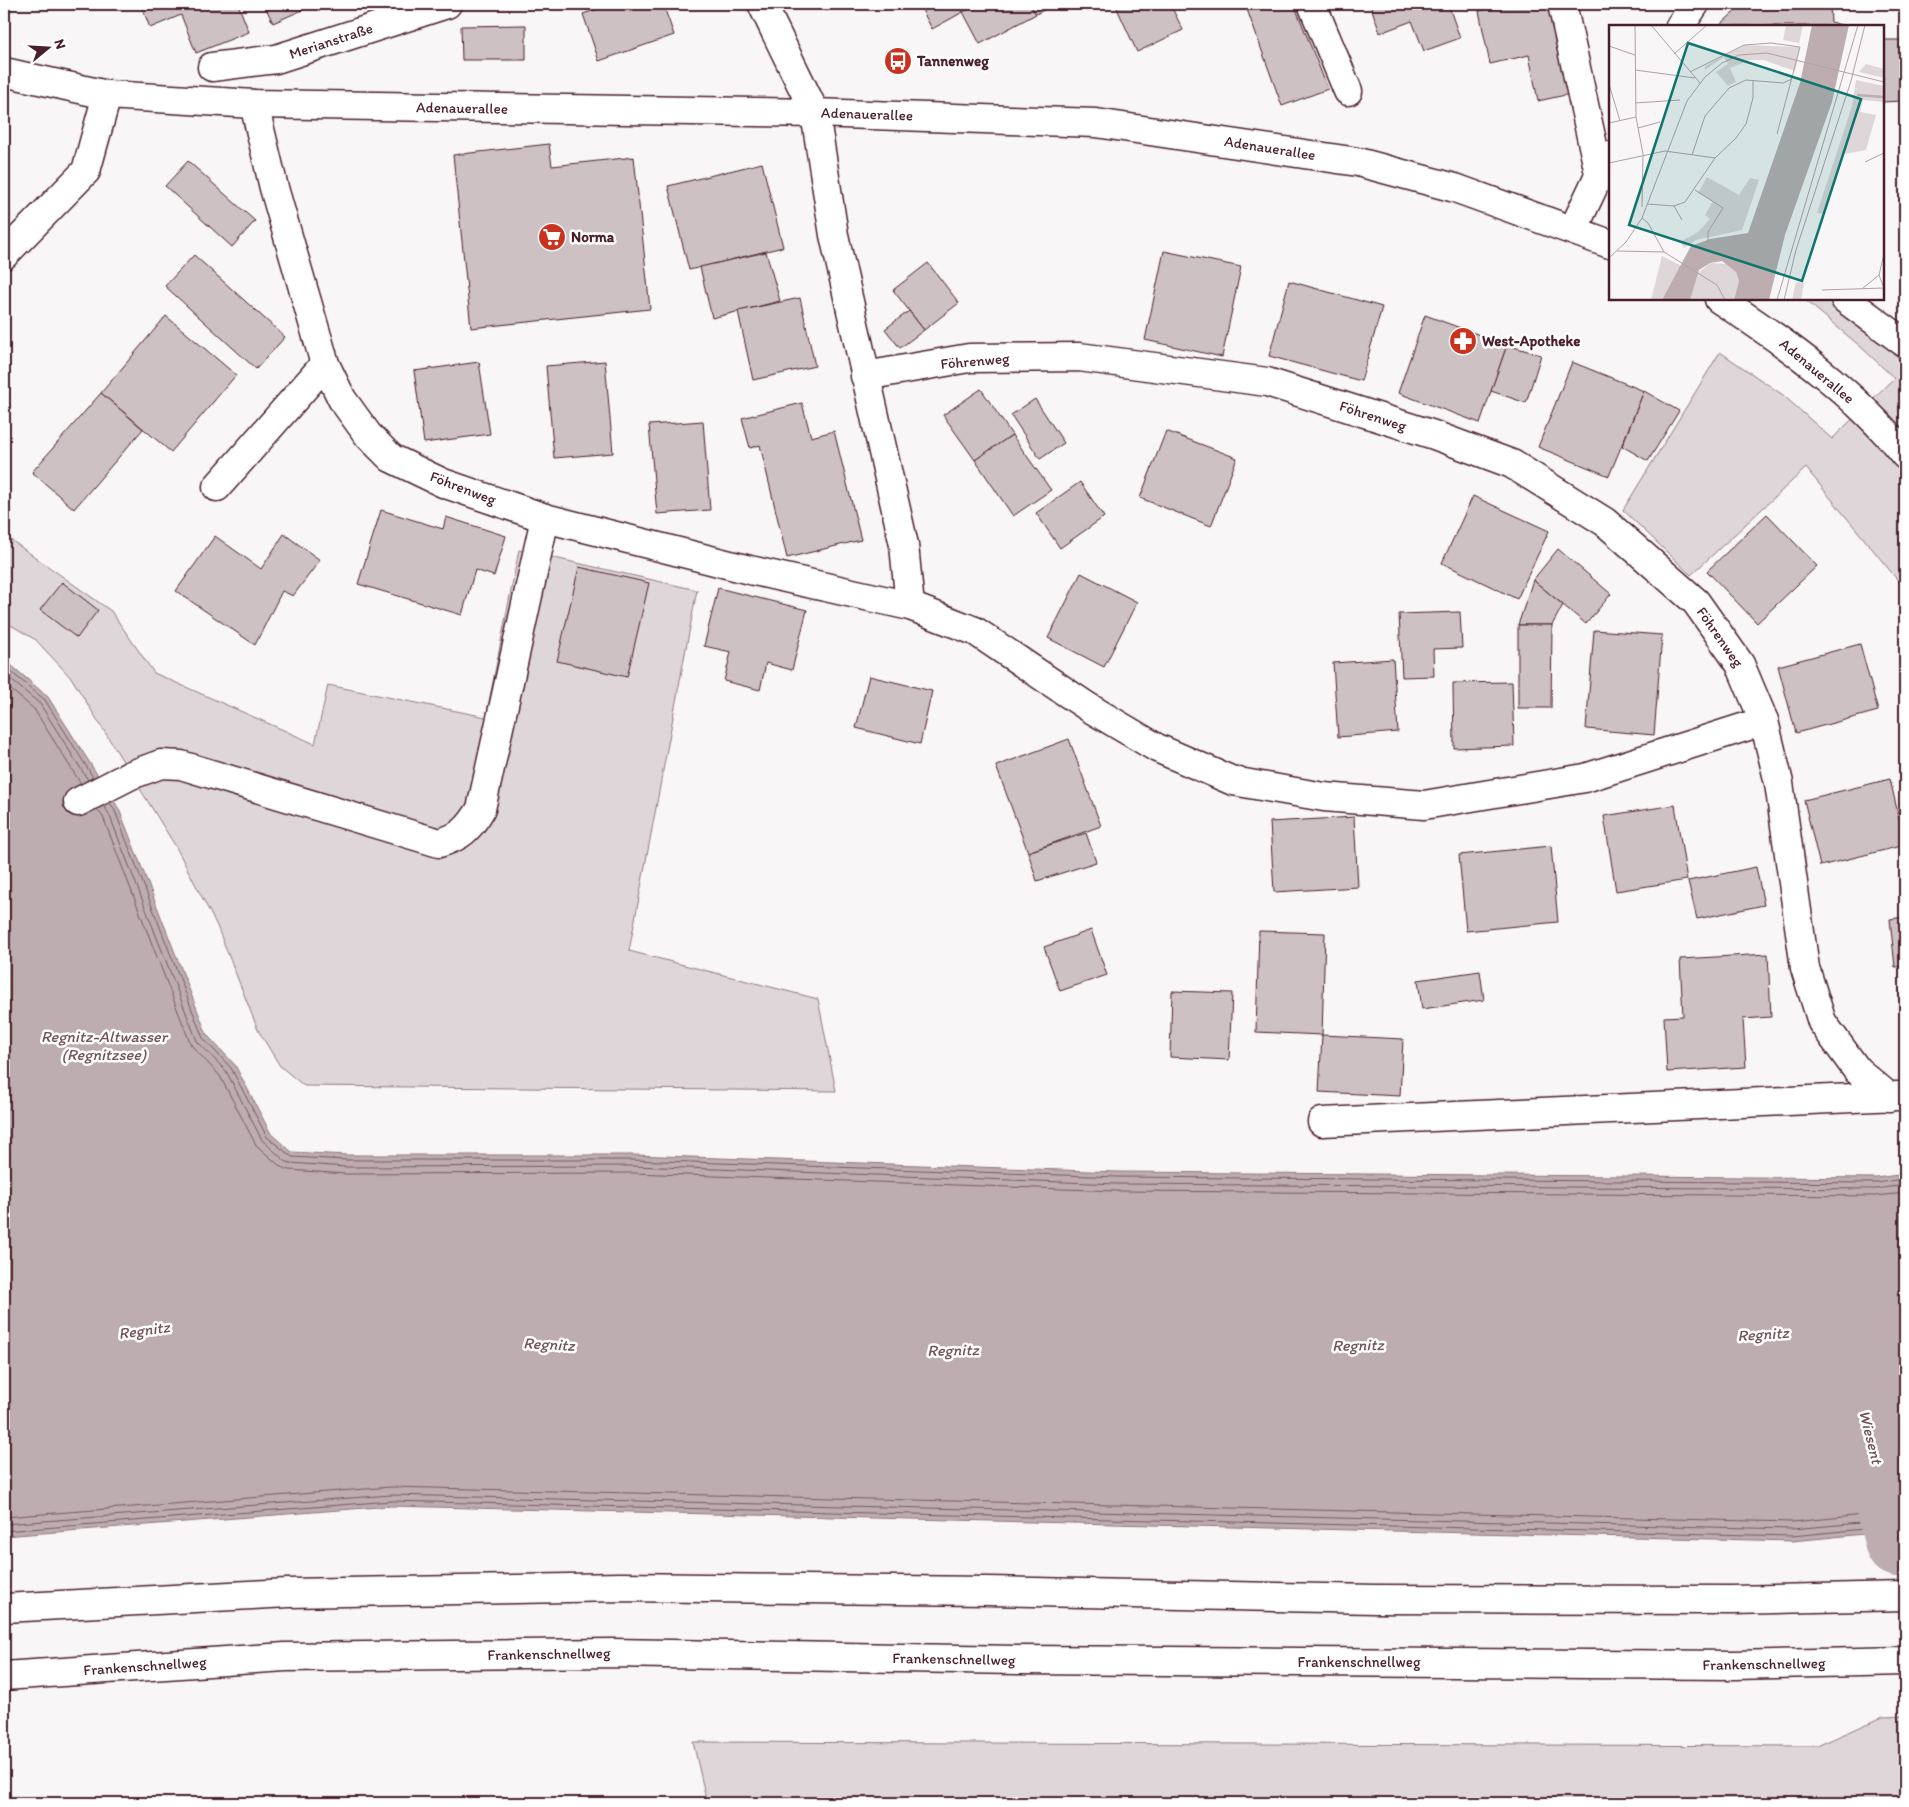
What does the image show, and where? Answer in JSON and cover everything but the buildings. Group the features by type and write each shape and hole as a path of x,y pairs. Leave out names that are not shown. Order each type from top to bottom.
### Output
{"main road":[{"name":"Merianstraße","path":"212,67 276,59 448,4"},
{"path":"762,4 815,112 834,235 904,545 910,606"},
{"path":"1312,4 1348,91"},
{"path":"1562,4 1605,162 1573,230"},
{"path":"1681,25 1695,4"},
{"name":"Adenauerallee","path":"4,72 107,95 254,104 815,112 1096,123 1358,162 1455,188 1609,244"},
{"path":"4,255 86,171 107,95"},
{"name":"Föhrenweg","path":"254,104 274,188 325,364 342,399 368,435 391,458 443,483 545,518 750,570 910,606 975,631 1088,707 1157,748 1234,780 1324,797 1424,805 1585,778 1764,721"},
{"name":"Adenauerallee","path":"1722,300 1777,337 1831,380 1890,436 1905,455"},
{"path":"1846,300 1905,343"},
{"name":"Föhrenweg","path":"865,376 969,358 1079,357 1257,380 1434,435 1512,464 1605,522 1696,602 1740,664 1764,721 1779,783 1805,968 1822,1022 1857,1070 1897,1096"},
{"path":"217,487 325,364"},
{"path":"78,802 131,776 161,764 181,764 439,843 455,838 472,825 481,809 545,518"},
{"path":"1322,1122 1897,1096"},
{"path":"4,1608 288,1593 620,1587 1375,1599 1732,1600 1905,1596"},
{"name":"Frankenschnellweg","path":"4,1676 285,1657 612,1653 1028,1660 1724,1665 1905,1661"}],"shaded area":[{"path":"1805,300 1829,300 1852,315 1905,360 1905,589 1806,468 1691,575 1623,510 1720,352 1783,395 1832,439 1894,378 1861,347"},
{"path":"4,535 111,611 154,673 315,744 328,685 486,717 519,550 697,590 629,951 818,999 836,1091 304,1086 280,1066 258,1030 217,926 176,847 72,679 36,640 4,621"},
{"path":"1905,1716 1905,1803 707,1803 693,1742 1817,1746 1883,1717"}],"water":[{"path":"4,659 48,697 119,809 207,1035 235,1065 271,1134 292,1152 346,1155 633,1155 1118,1172 1876,1178 1905,1174 1905,1530 1793,1541 391,1506 4,1536"}],"waterway":[{"name":"Wiesent","path":"1872,1442 1898,1544"}],"place":[{"name":"Tannenweg","path":"898,61"},
{"name":"Norma","path":"552,237"},
{"name":"West-Apotheke","path":"1463,341"}],"water label":[{"name":"Regnitz-Altwasser (Regnitzsee)","path":"104,1045"},
{"name":"Regnitz","path":"144,1330"},
{"name":"Regnitz","path":"1763,1334"},
{"name":"Regnitz","path":"549,1344"},
{"name":"Regnitz","path":"1358,1345"},
{"name":"Regnitz","path":"953,1350"}]}
